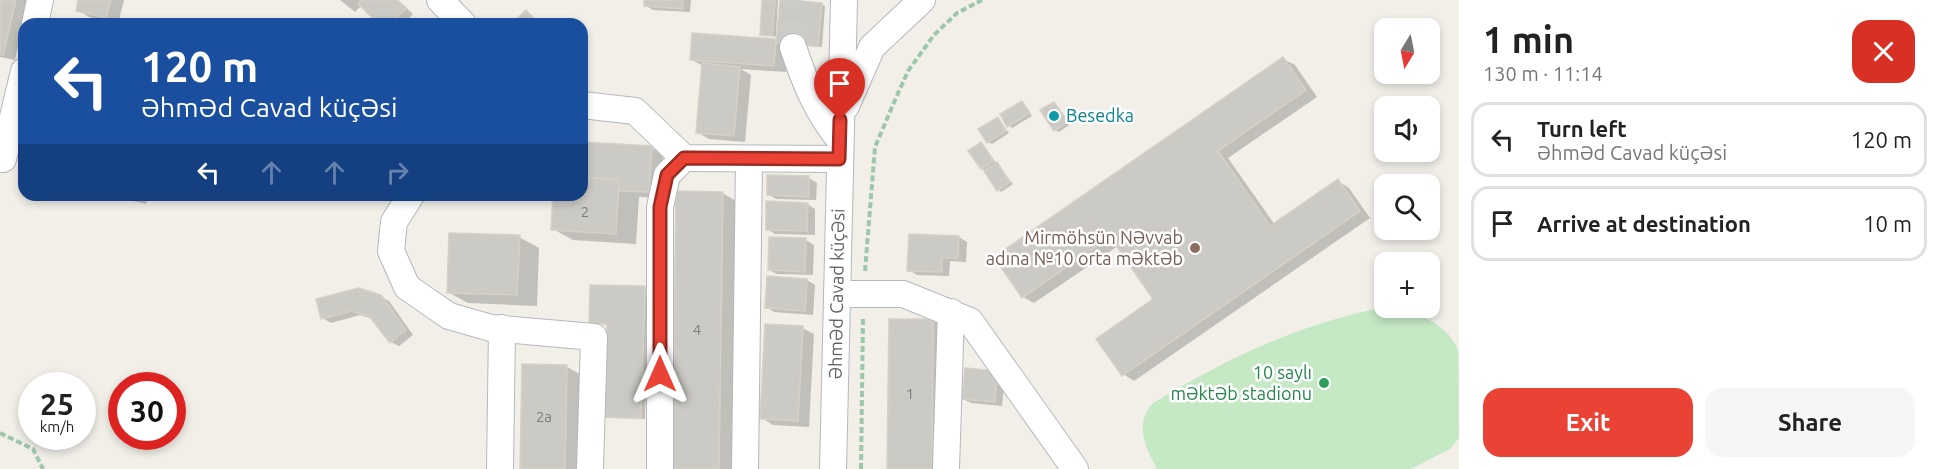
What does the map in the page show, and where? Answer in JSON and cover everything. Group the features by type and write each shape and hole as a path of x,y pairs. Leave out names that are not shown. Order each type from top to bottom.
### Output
{"street":[{"path":"36,18 40,0"},
{"path":"440,0 457,18"},
{"name":"Əhməd Cavad küçəsi","path":"833,469 844,0"},
{"path":"840,140 872,48 922,0"},
{"path":"793,47 804,80 828,127 840,140"},
{"path":"588,106 635,111 684,158 749,160 840,140"},
{"path":"9,160 18,107"},
{"path":"660,469 660,207 667,175 684,158"},
{"path":"745,469 749,160"},
{"path":"407,201 394,222 390,251 407,287 449,316 502,328 594,338 590,469"},
{"path":"837,294 903,294 970,321 1075,469"},
{"path":"946,469 951,312"},
{"path":"500,469 502,328"}],"path":[{"path":"861,469 864,293 875,147 908,71 934,35 957,13 982,0"},
{"path":"0,434 33,449 43,469"}],"green space":[{"name":"10 saylı məktəb stadionu","path":"1374,310 1374,318 1426,318 1444,330 1452,339 1458,350 1459,438 1450,449 1411,469 1157,469 1143,436 1144,419 1153,403 1262,345 1349,315"}],"building":[{"path":"0,0 16,0 3,55 0,54"},
{"path":"78,0 111,0 106,18 76,11"},
{"path":"362,0 397,0 406,8 397,18 373,18 358,4"},
{"path":"644,0 683,0 683,9 644,6"},
{"path":"762,0 775,0 772,36 760,35"},
{"path":"780,0 822,3 818,46 776,43"},
{"path":"526,10 533,18 517,18"},
{"path":"692,33 776,39 774,66 690,60"},
{"path":"1283,57 1306,90 1218,151 1270,226 1338,179 1360,211 1122,376 1096,339 1153,299 1110,237 1022,298 994,257"},
{"path":"702,63 740,67 734,136 696,133"},
{"name":"Besedka","path":"1022,101 1030,113 1007,127 1000,114"},
{"name":"Besedka","path":"1054,102 1068,122 1054,131 1040,110"},
{"path":"998,117 1006,131 987,143 978,129"},
{"path":"588,142 652,146 649,192 618,191 619,180 588,177"},
{"path":"981,142 994,161 981,169 968,151"},
{"path":"997,162 1010,182 997,191 984,171"},
{"path":"767,175 809,176 809,197 767,195"},
{"path":"588,177 619,180 616,234 551,230 553,201 588,201"},
{"path":"676,191 723,192 719,469 672,469"},
{"path":"766,201 808,203 807,231 766,230"},
{"path":"449,233 520,235 517,295 447,293"},
{"path":"909,234 959,236 958,258 942,258 942,272 907,271"},
{"path":"769,237 806,238 805,272 768,270"},
{"path":"767,276 807,279 805,311 765,308"},
{"path":"590,285 645,286 641,418 605,417 607,324 589,323"},
{"path":"359,288 381,295 406,330 390,343 369,316 351,311 321,319 316,299"},
{"path":"889,319 933,319 932,469 887,469"},
{"path":"765,324 803,326 798,421 760,419"},
{"path":"522,364 567,365 565,469 520,469"},
{"path":"965,368 997,371 995,402 962,399"}],"tunnel":[{"path":"793,47 798,0"}],"place":[{"name":"Besedka","path":"1054,116"},
{"name":"Mirmöhsün Nəvvab adına №10 orta məktəb","path":"1195,248"},
{"name":"10 saylı məktəb stadionu","path":"1324,383"}],"route":[{"path":"660,374 660,207 667,175 684,158 839,159 840,120"}]}
